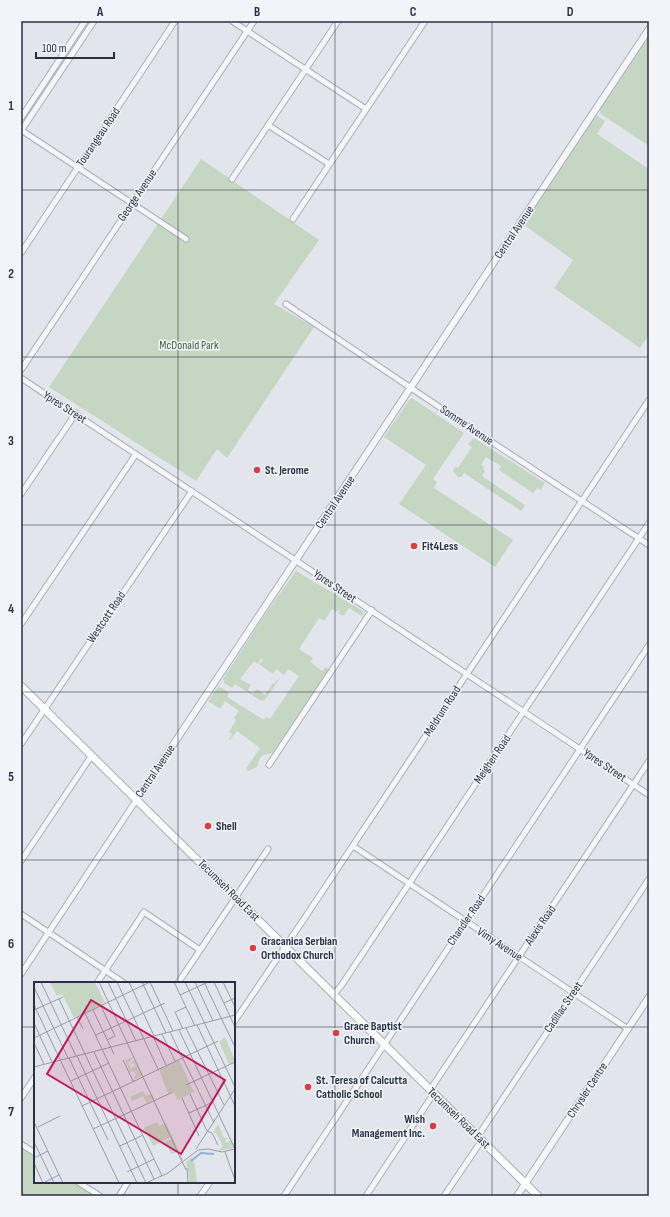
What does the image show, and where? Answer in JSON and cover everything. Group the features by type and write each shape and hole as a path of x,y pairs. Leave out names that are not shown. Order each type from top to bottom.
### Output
{"main road":[{"name":"Tecumseh Road East","path":"21,686 538,1196"}],"street":[{"path":"21,118 85,21"},
{"path":"94,21 21,130 186,239"},
{"name":"Tourangeau Road","path":"21,252 175,21"},
{"path":"232,21 366,109"},
{"name":"George Avenue","path":"21,370 254,21"},
{"path":"232,179 338,21"},
{"path":"293,219 425,21"},
{"name":"Central Avenue","path":"21,974 649,29"},
{"path":"268,125 329,164"},
{"name":"Somme Avenue","path":"286,304 649,546"},
{"name":"Ypres Street","path":"21,378 649,795"},
{"name":"Meldrum Road","path":"235,1021 649,400"},
{"path":"21,494 76,414"},
{"path":"21,624 136,454"},
{"name":"Westcott Road","path":"21,744 192,491"},
{"name":"Meighen Road","path":"334,994 341,986 649,523"},
{"path":"270,765 372,610"},
{"name":"Chandler Road","path":"284,1196 649,645"},
{"path":"21,861 92,755"},
{"name":"Alexis Road","path":"366,1196 518,957 649,761"},
{"name":"Vimy Avenue","path":"352,846 628,1029"},
{"path":"179,982 268,849"},
{"name":"Cadillac Street","path":"444,1196 573,993 649,879"},
{"path":"98,982 144,912 200,950"},
{"path":"21,914 123,982"},
{"name":"Chrysler Centre","path":"518,1196 649,997"},
{"path":"21,1098 34,1078"},
{"path":"21,1144 34,1152"},
{"path":"80,1183 100,1196"},
{"path":"119,1196 127,1183"},
{"path":"200,1196 209,1183"}],"green space":[{"path":"649,35 649,146 601,114 599,109"},
{"path":"596,115 605,121 597,134 649,169 649,335 640,348 554,288 573,260 523,224"},
{"name":"McDonald Park","path":"201,159 319,240 274,304 314,327 227,458 217,449 196,481 49,387"},
{"path":"412,398 464,433 433,479 437,482 434,488 513,540 495,567 399,504 426,465 384,437 409,400"},
{"path":"474,438 545,483 541,490 537,488 533,493 499,470 501,466 486,457 481,465 484,467 483,469 485,471 482,476 525,505 521,511 464,473 461,477 458,477 453,471 455,466 458,468 472,447 468,444"},
{"path":"296,571 364,613 362,616 349,608 343,616 338,613 340,611 338,610 336,612 332,609 324,621 319,618 299,649 313,658 310,662 322,671 326,667 329,670 275,751 262,756 257,767 248,771 246,769 260,748 237,731 230,740 229,739 232,734 229,732 236,720 234,718 239,711 225,701 220,709 208,701 218,687 222,688 229,693 227,697 264,720 266,717 270,719 299,676 288,669 284,675 276,669 273,674 259,664 263,660 261,658 258,664 254,661 240,679 251,685 248,690 253,694 257,689 265,695 273,683 274,684 276,682 275,679 277,681 280,678 264,701 261,701 235,684 232,688 224,683 223,679 264,616"},
{"path":"21,1147 34,1155 34,1183 76,1183 95,1196 21,1196"}],"place":[{"name":"St. Jerome","path":"257,470"},
{"name":"Fit4Less","path":"414,546"},
{"name":"Shell","path":"208,826"},
{"name":"Gracanica Serbian Orthodox Church","path":"253,948"},
{"name":"Grace Baptist Church","path":"336,1033"},
{"name":"St. Teresa of Calcutta Catholic School","path":"308,1087"},
{"name":"Wish Management Inc.","path":"433,1126"}]}
